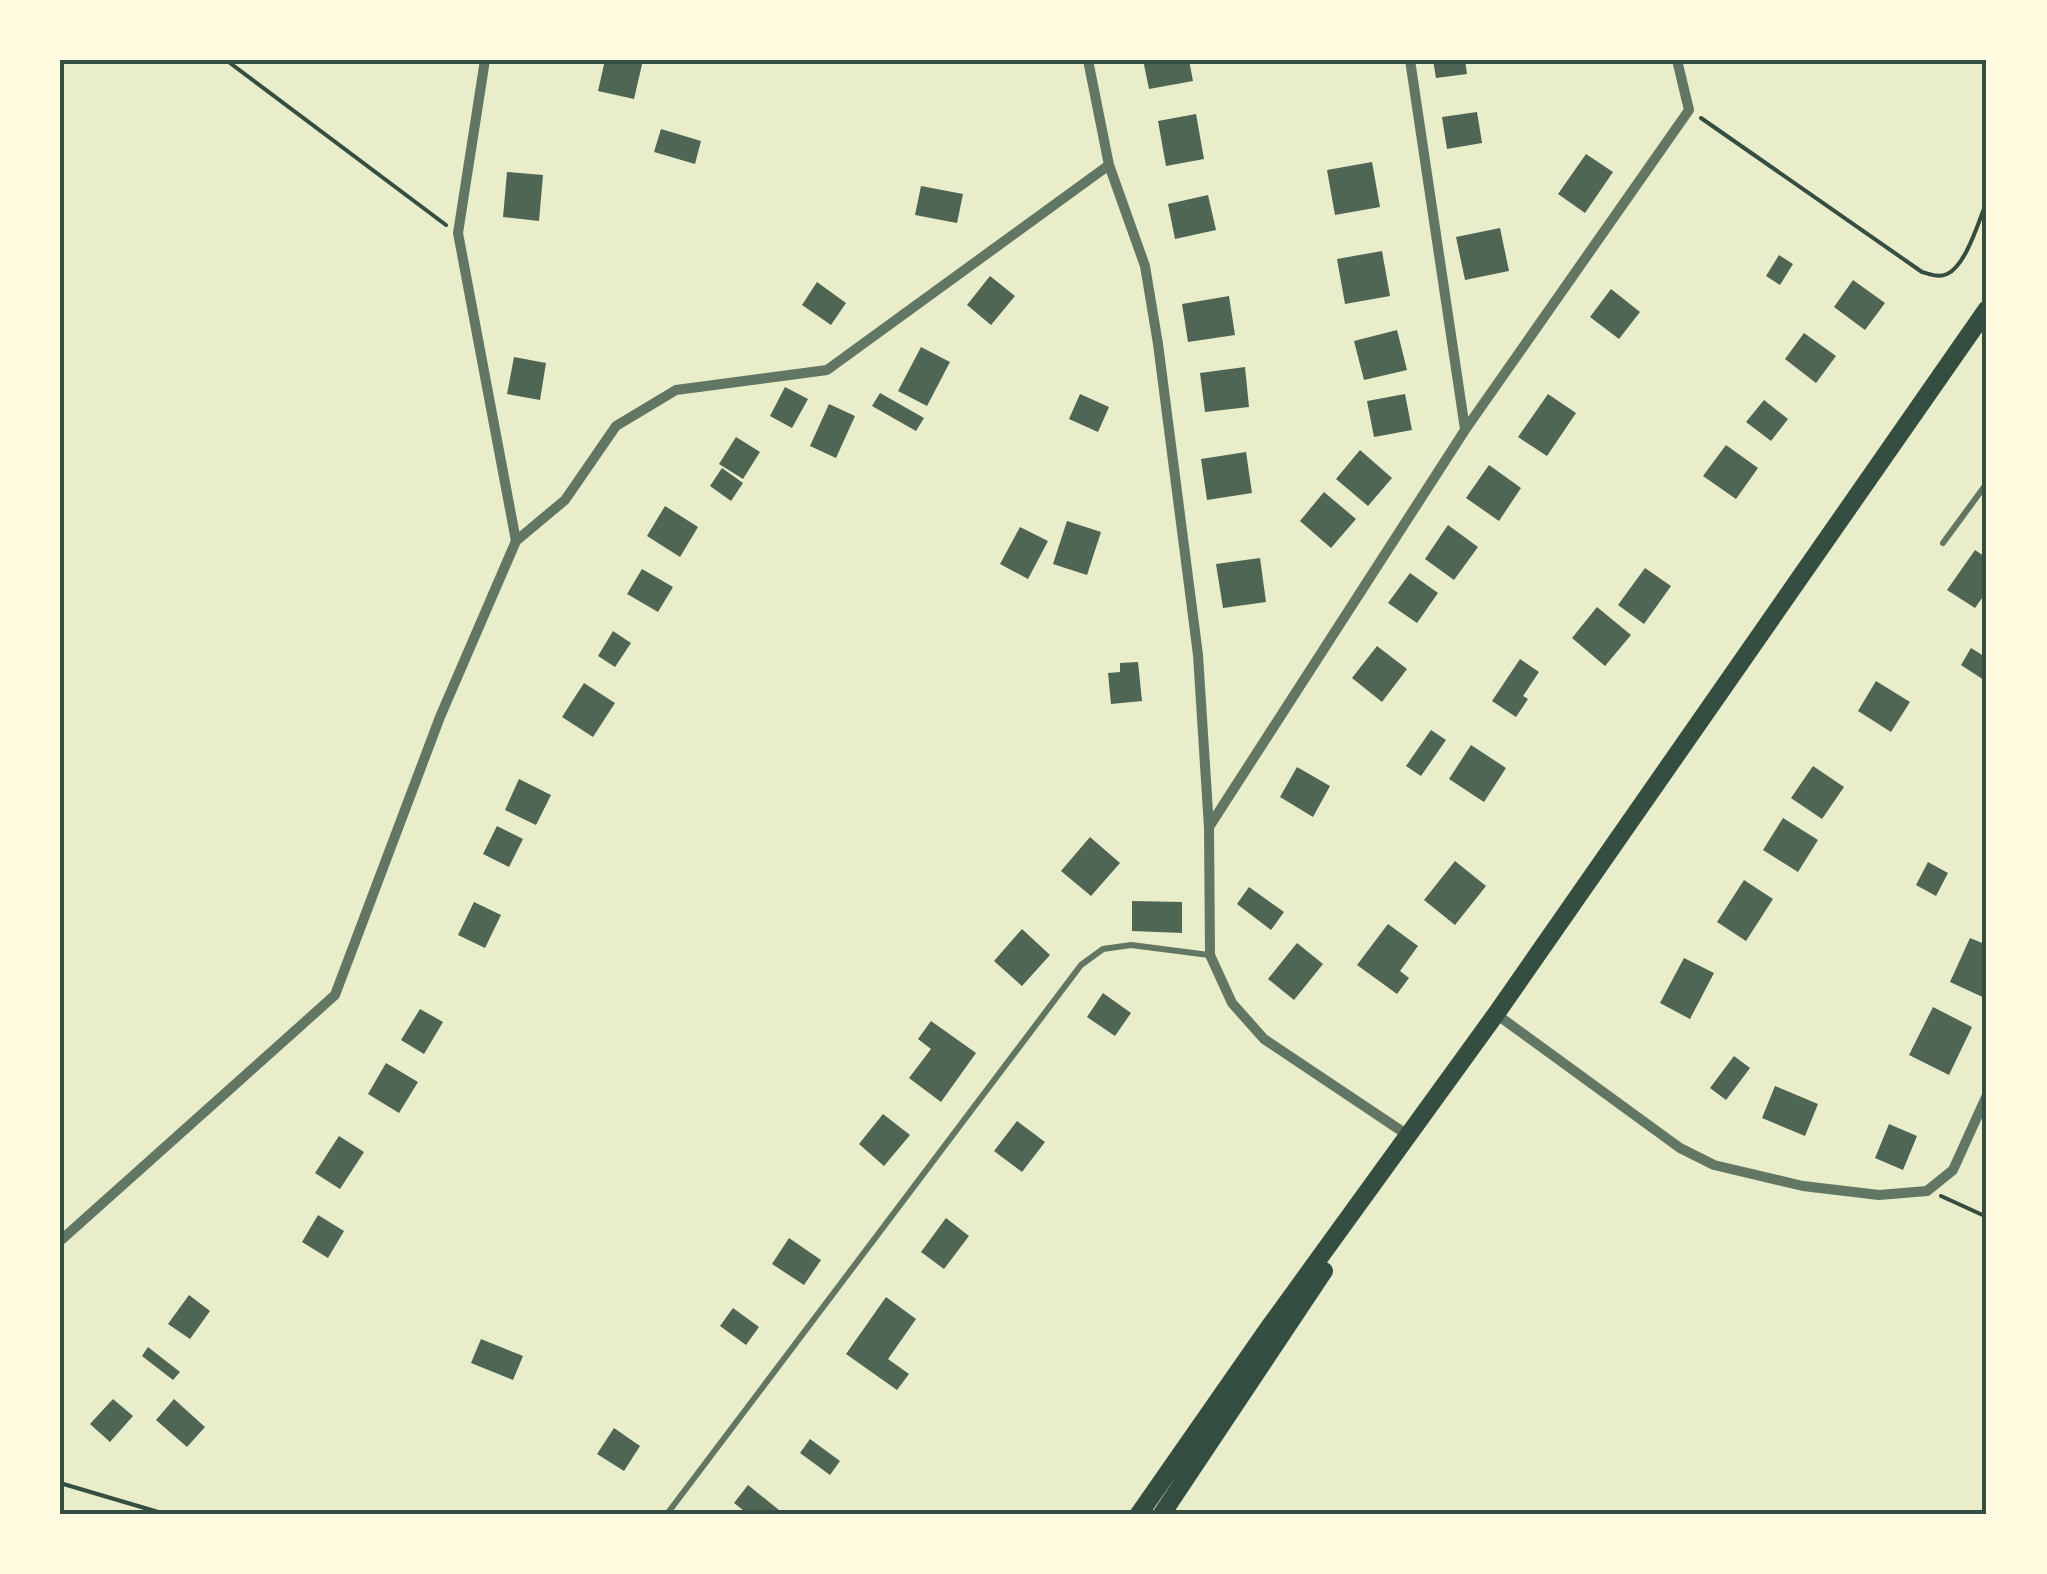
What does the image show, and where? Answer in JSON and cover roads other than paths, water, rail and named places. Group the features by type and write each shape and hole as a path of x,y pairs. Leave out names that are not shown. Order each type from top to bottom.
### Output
{"main road":[{"path":"1140,1514 1270,1326 1496,1014 1987,308"},
{"path":"1162,1514 1350,1233 1410,1136"}],"street":[{"path":"485,60 458,234 516,541"},
{"path":"1088,60 1109,165 1145,266 1158,344 1198,655 1209,828 1210,956 1232,1003 1264,1038 1410,1136"},
{"path":"1410,60 1465,430"},
{"path":"1209,828 1465,430 1689,110 1677,60"},
{"path":"60,1241 335,995 440,718 516,541 566,500 616,426 676,390 827,370 1109,165"},
{"path":"1496,1014 1680,1148 1714,1165 1803,1186 1879,1195 1927,1190 1953,1170 1987,1095"}],"lane":[{"path":"1943,543 1987,482"},
{"path":"667,1514 1081,965 1103,949 1131,946 1210,956"}]}
